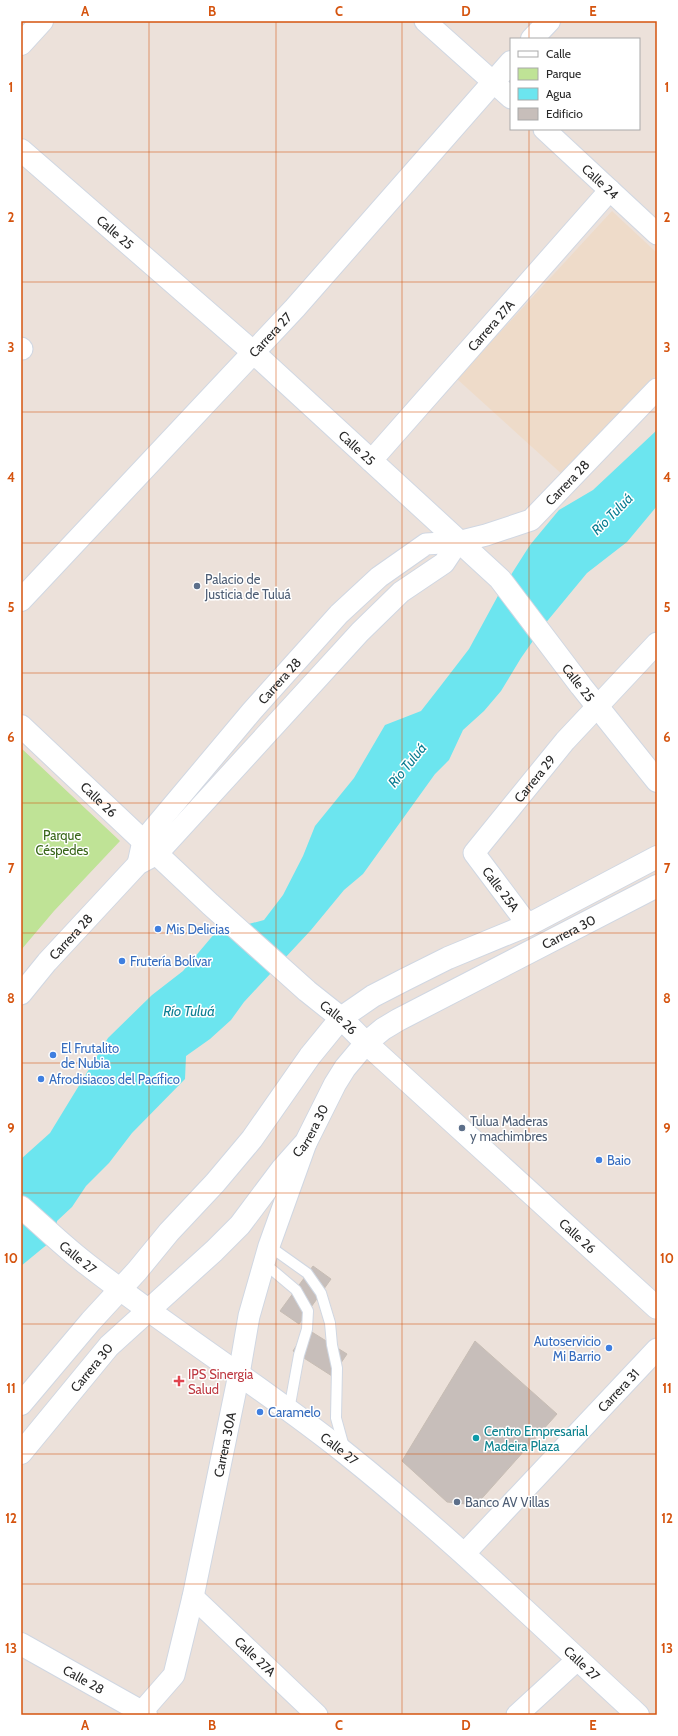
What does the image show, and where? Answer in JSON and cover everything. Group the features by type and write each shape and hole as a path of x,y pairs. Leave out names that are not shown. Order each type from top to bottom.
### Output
{"main road":[{"path":"21,44 42,21"},
{"path":"533,38 549,21"},
{"name":"Carrera 27","path":"21,600 295,308 510,63"},
{"name":"Calle 25","path":"21,150 253,352 500,579 581,686 657,781"},
{"name":"Calle 26","path":"21,726 210,904 307,991 341,1018 366,1043 657,1308"},
{"name":"Carrera 30","path":"21,1404 119,1289 137,1271 174,1226 215,1183 252,1139 310,1056 341,1018 373,996 406,978 448,958 528,925 657,857"},
{"name":"Carrera 30","path":"21,1453 109,1346 149,1311 240,1225 282,1169 306,1142 335,1084 345,1068 366,1043 383,1029 398,1020 657,886"},
{"name":"Calle 27","path":"21,1207 85,1263 119,1289 289,1410 345,1453 464,1554 638,1715"},
{"name":"Calle 28","path":"21,1644 142,1714"}],"street":[{"path":"425,21 510,97"},
{"name":"Calle 24","path":"545,130 657,234"},
{"name":"Carrera 27A","path":"371,461 610,190"},
{"name":"Carrera 28","path":"21,994 47,962 138,864 252,711 339,614 379,577 426,544 458,542 486,535 531,520 657,389"},
{"name":"Carrera 28","path":"150,847 401,592 444,563 458,542"},
{"name":"Carrera 29","path":"474,853 565,741 657,644"},
{"name":"Calle 25A","path":"474,853 528,925"},
{"name":"Carrera 30A","path":"142,1714 174,1675 193,1597 239,1374 249,1316 266,1255 306,1142"},
{"name":"Carrera 31","path":"464,1554 657,1349"},
{"name":"Calle 27A","path":"193,1597 317,1715"},
{"path":"517,1715 578,1659"}],"lane":[{"path":"266,1255 296,1290 308,1311 307,1329 299,1355 289,1410"},
{"path":"266,1255 307,1273 321,1292 330,1322 332,1345 337,1368 336,1418 345,1453"}],"shaded area":[{"path":"612,211 657,253 657,374 564,476 457,379"}],"green space":[{"name":"Parque Céspedes","path":"21,748 120,841 54,911 21,950"}],"water":[{"name":"Río Tuluá","path":"657,430 657,506 627,542 587,573 544,625 521,658 501,691 484,711 463,730 449,760 435,774 363,874 344,890 311,930 244,1002 231,1020 210,1039 186,1056 185,1079 132,1133 109,1163 86,1186 72,1207 57,1221 55,1238 21,1266 21,1159 50,1133 108,1038 152,995 183,971 215,933 264,920 283,895 303,856 315,826 354,778 385,725 421,711 469,649 500,592 530,545 559,510 593,490"}],"building":[{"path":"313,1266 331,1279 299,1324 280,1311"},
{"path":"307,1329 347,1354 332,1376 293,1351"},
{"name":"Centro Empresarial Madeira Plaza","path":"475,1341 557,1414 476,1505 447,1502 402,1461"}],"place":[{"name":"Palacio de Justicia de Tuluá","path":"197,586"},
{"name":"Mis Delicias","path":"158,929"},
{"name":"Frutería Bolívar","path":"122,961"},
{"name":"El Frutalito de Nubia","path":"53,1055"},
{"name":"Afrodisiacos del Pacífico","path":"41,1079"},
{"name":"Tulua Maderas y machimbres","path":"462,1128"},
{"name":"Baio","path":"599,1160"},
{"name":"Autoservicio Mi Barrio","path":"609,1348"},
{"name":"IPS Sinergia Salud","path":"179,1381"},
{"name":"Caramelo","path":"260,1412"},
{"name":"Centro Empresarial Madeira Plaza","path":"476,1438"},
{"name":"Banco AV Villas","path":"457,1502"}]}
